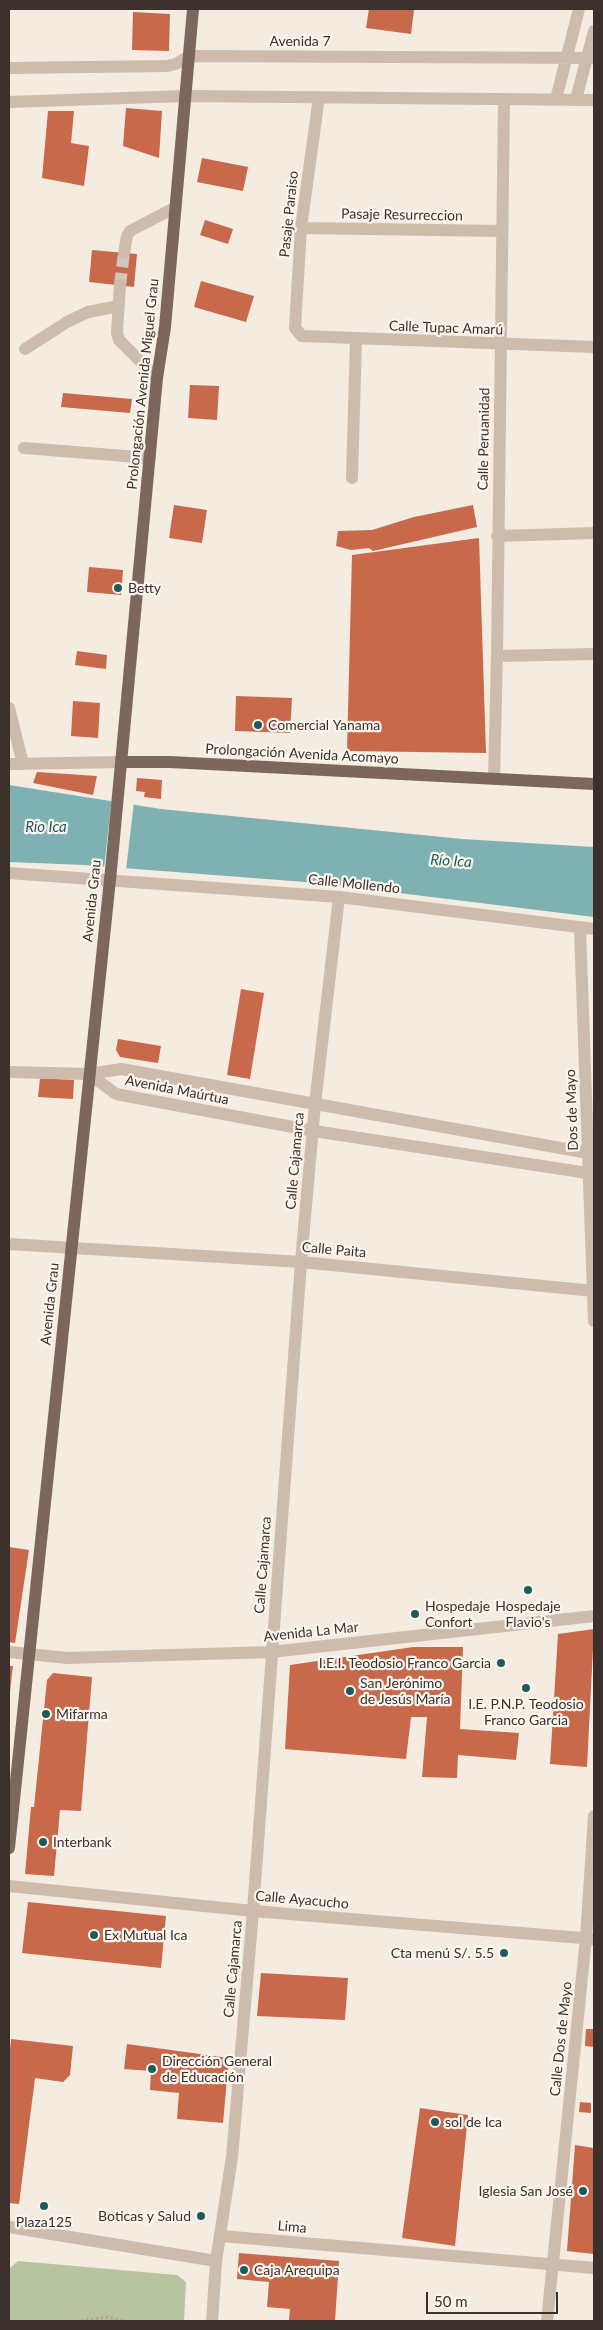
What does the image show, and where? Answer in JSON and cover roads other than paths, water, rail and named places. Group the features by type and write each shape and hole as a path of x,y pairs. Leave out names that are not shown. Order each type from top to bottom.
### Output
{"main road":[{"name":"Prolongación Avenida Miguel Grau","path":"121,762 157,378 165,327 193,9"},
{"name":"Prolongación Avenida Acomayo","path":"121,762 170,762 594,784"},
{"name":"Avenida Grau","path":"9,1848 121,762"}],"street":[{"path":"556,99 579,9"},
{"path":"576,99 590,58 594,30"},
{"name":"Avenida 7","path":"9,68 167,66 176,64 188,56 590,58"},
{"path":"9,102 186,96 594,100"},
{"name":"Pasaje Paraiso","path":"298,334 295,328 301,228 319,97"},
{"name":"Calle Peruanidad","path":"494,779 504,99"},
{"path":"124,253 127,236 130,231 176,207"},
{"name":"Pasaje Resurreccion","path":"301,228 502,231"},
{"path":"120,285 117,333 119,340 157,378"},
{"path":"25,349 81,316 119,306"},
{"name":"Calle Tupac Amarú","path":"298,334 302,336 356,339 594,347"},
{"path":"352,478 356,339"},
{"path":"24,448 150,458"},
{"path":"497,536 594,533"},
{"path":"497,656 594,654"},
{"path":"9,708 22,764"},
{"name":"Prolongación Avenida Acomayo","path":"9,764 121,762"},
{"name":"Calle Mollendo","path":"9,873 110,875 339,897 594,930"},
{"name":"Calle Cajamarca","path":"221,2236 232,2157 253,1911 301,1262 315,1104 339,897"},
{"name":"Dos de Mayo","path":"580,928 592,1174 594,1290"},
{"name":"Avenida Maúrtua","path":"89,1074 120,1069 591,1154"},
{"path":"9,1072 89,1074"},
{"name":"Avenida Maúrtua","path":"89,1074 116,1094 314,1131 592,1174"},
{"name":"Calle Paita","path":"9,1244 301,1262 594,1290"},
{"path":"594,1290 594,1321"},
{"name":"Avenida La Mar","path":"9,1652 67,1658 271,1652 594,1616"},
{"name":"Calle Dos de Mayo","path":"547,2321 590,1938 594,1816"},
{"name":"Calle Ayacucho","path":"9,1886 253,1911 590,1938"},
{"path":"9,2227 216,2261"},
{"path":"212,2321 216,2261 221,2236"},
{"name":"Lima","path":"221,2236 594,2268"}],"water":[{"name":"Río Ica","path":"9,785 161,809 462,839 594,847 594,917 318,883 84,865 9,862"}],"tunnel":[{"path":"120,285 124,253"}],"place":[{"name":"Betty","path":"118,588"},
{"name":"Comercial Yanama","path":"258,725"},
{"name":"Hospedaje Flavio's","path":"528,1590"},
{"name":"Hospedaje Confort","path":"415,1614"},
{"name":"I.E.I. Teodosio Franco Garcia","path":"501,1663"},
{"name":"I.E. P.N.P. Teodosio Franco Garcia","path":"526,1688"},
{"name":"San Jerónimo de Jesús María","path":"350,1691"},
{"name":"Mifarma","path":"46,1714"},
{"name":"Interbank","path":"43,1842"},
{"name":"Ex Mutual Ica","path":"94,1935"},
{"name":"Cta menú S/. 5.5","path":"504,1953"},
{"name":"Dirección General de Educación","path":"152,2069"},
{"name":"sol de Ica","path":"435,2122"},
{"name":"Iglesia San José","path":"583,2191"},
{"name":"Plaza125","path":"44,2206"},
{"name":"Boticas y Salud","path":"201,2216"},
{"name":"Caja Arequipa","path":"244,2270"}]}
